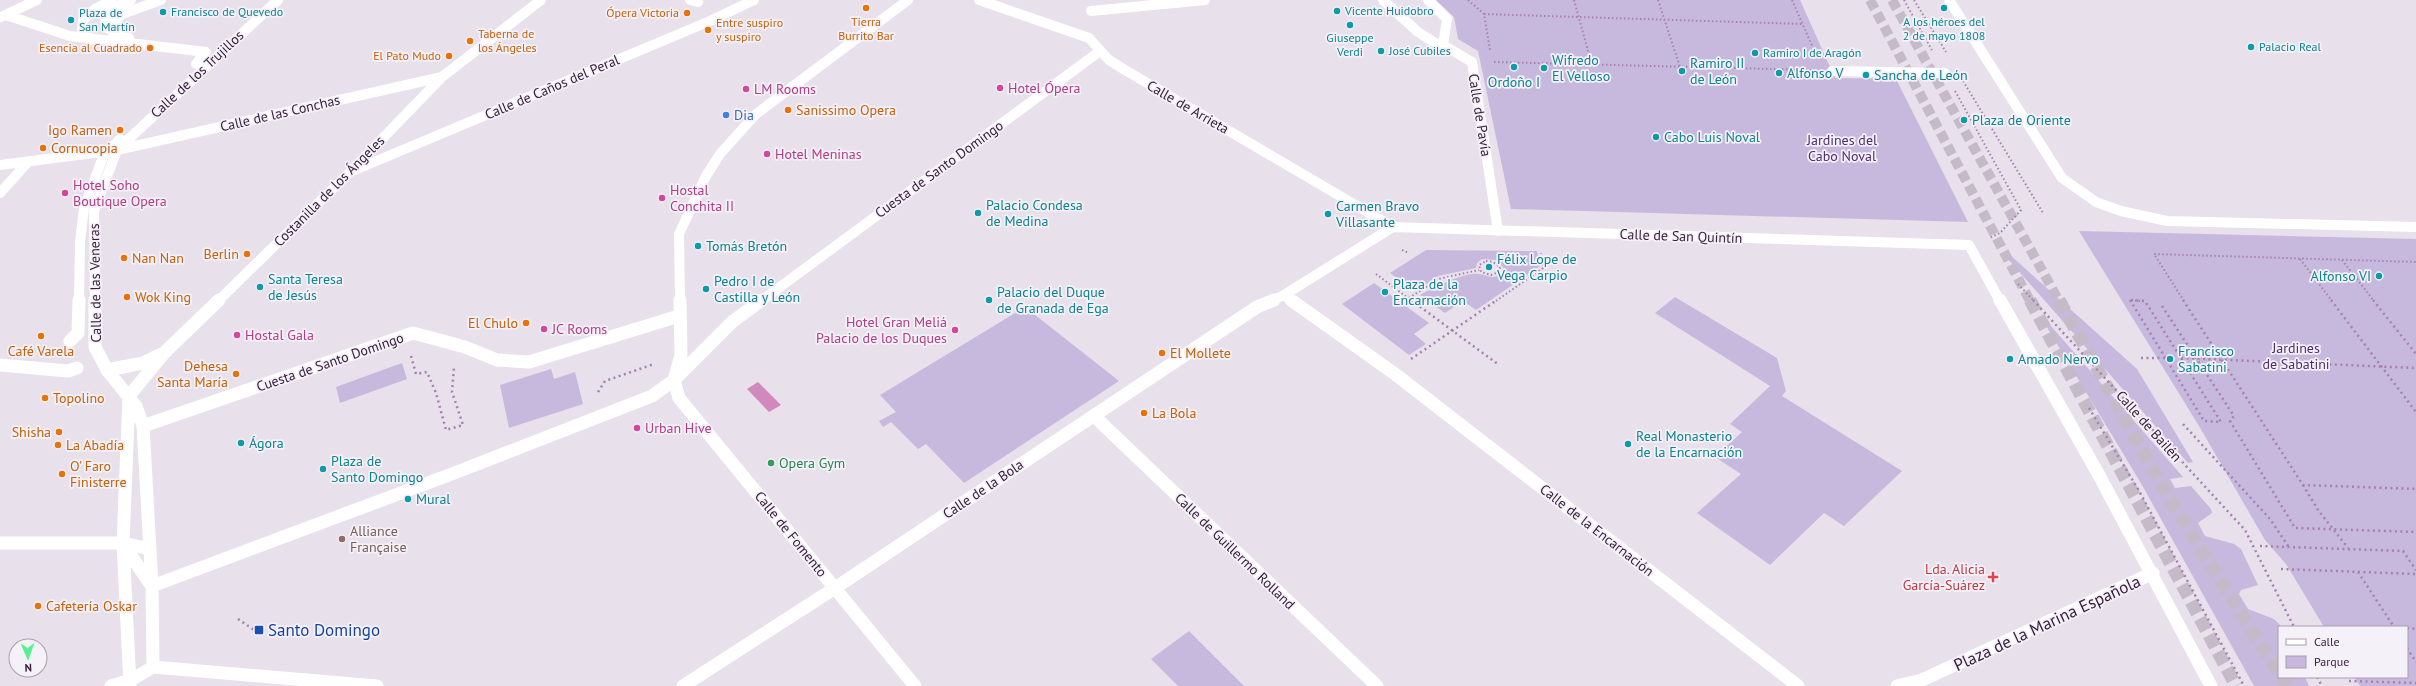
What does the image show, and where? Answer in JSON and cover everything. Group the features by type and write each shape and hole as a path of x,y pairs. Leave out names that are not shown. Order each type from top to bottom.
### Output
{"street":[{"path":"3,17 37,0"},
{"path":"91,40 82,31 83,20 95,9 112,0"},
{"path":"130,0 116,6 106,13 105,22 107,28 117,36 226,47"},
{"path":"107,28 122,14 161,0"},
{"name":"Calle de los Trujillos","path":"112,151 278,0"},
{"name":"Costanilla de los Ángeles","path":"129,396 165,352 350,172 442,77 541,0"},
{"name":"Calle de Caños del Peral","path":"350,172 710,21 754,0"},
{"path":"152,586 652,396 674,380 681,355 679,316 679,234 699,189 720,154 756,114 908,0"},
{"name":"Calle de Arrieta","path":"978,0 1089,38 1109,60 1125,70 1393,227"},
{"path":"1092,11 1206,0"},
{"path":"1383,0 1418,32 1464,61 1477,62"},
{"name":"Calle de Pavía","path":"1428,0 1446,17 1449,24 1443,45 1477,62 1498,231"},
{"path":"1950,0 2062,178 2096,202 2121,212 2167,221 2416,228"},
{"path":"3,17 70,36 91,40 207,53 112,151 84,208 80,242 78,333 75,338 70,340"},
{"name":"Cuesta de Santo Domingo","path":"674,380 732,322 779,289 1100,51"},
{"path":"1828,71 1945,73"},
{"name":"Calle de las Conchas","path":"0,165 112,151 442,77"},
{"name":"Calle de las Veneras","path":"112,151 94,211 94,346 107,370 129,396"},
{"path":"0,193 28,162"},
{"path":"1392,373 1284,294 1393,227"},
{"name":"Calle de San Quintín","path":"1393,227 1969,245 2153,573"},
{"name":"Calle de la Bola","path":"683,686 835,588 1257,307 1284,294"},
{"name":"Cuesta de Santo Domingo","path":"143,426 413,334 465,347 497,360 529,362 679,316"},
{"path":"107,370 143,364 165,352"},
{"path":"0,365 68,371 77,368"},
{"name":"Calle de la Encarnación","path":"1392,373 1798,686"},
{"name":"Calle de Fomento","path":"674,380 679,398 915,686"},
{"path":"129,396 136,406 143,426 152,586 153,667"},
{"path":"129,396 123,543 131,683"},
{"name":"Calle de Guillermo Rolland","path":"1094,416 1377,686"},
{"path":"123,543 152,586"},
{"path":"0,544 123,543 150,549"},
{"path":"2153,573 2211,686"},
{"name":"Plaza de la Marina Española","path":"1897,686 1922,680 2153,573"},
{"path":"111,686 131,683 153,667 376,686"}],"path":[{"path":"1468,0 1484,14 1492,62"},
{"path":"1574,0 1592,64"},
{"path":"1658,0 1680,67"},
{"path":"1792,0 1802,24 1828,71"},
{"path":"1904,0 2021,210 2000,233 1983,241"},
{"path":"1914,0 1947,54"},
{"path":"1484,14 1802,24"},
{"path":"1477,62 1828,71"},
{"path":"1959,74 2043,213"},
{"path":"1392,373 1543,268 1540,247"},
{"path":"2348,549 2335,530 2316,509 2303,485 2154,254 2416,262"},
{"path":"2300,259 2416,412"},
{"path":"2342,260 2416,354"},
{"path":"1409,298 1438,279 1480,270 1491,275 1497,274 1500,270 1496,263 1490,261 1480,263 1480,270"},
{"path":"1376,274 1500,364"},
{"name":"Calle de Bailén","path":"2017,283 2056,323 2245,530 2293,626"},
{"path":"2130,300 2145,301 2221,422 2204,421 2165,358 2130,300"},
{"path":"2162,306 2234,416 2230,421 2295,528 2416,532"},
{"path":"410,352 416,374 427,372 436,393 446,430 463,425 452,392 454,364"},
{"path":"2141,358 2165,358"},
{"path":"2181,358 2416,368"},
{"path":"605,382 651,366"},
{"path":"2183,424 2270,519 2288,546"},
{"path":"2303,485 2416,489"},
{"path":"2260,546 2403,551 2416,570"},
{"path":"2281,568 2416,574"},
{"path":"2357,572 2393,626"},
{"path":"238,619 257,632"},
{"path":"2408,650 2416,662"},
{"path":"2349,681 2416,683"}],"green space":[{"name":"Jardines del Cabo Noval","path":"1436,0 1800,0 1835,78 1896,79 1968,222 1511,209 1478,51 1458,39 1454,17"},
{"name":"Jardines de Sabatini","path":"2079,231 2416,239 2416,686 2360,686 2355,678 2408,678 2408,626 2323,626 2286,564 2265,540 2199,426"},
{"path":"1426,250 1537,251 1540,266 1476,310 1463,301 1445,313 1420,295 1441,284 1466,275 1479,274 1493,277 1499,276 1502,274 1503,267 1496,260 1482,259 1477,263 1476,268 1438,276 1416,291 1390,273"},
{"path":"2009,254 2137,369 2193,462 2188,463 2007,258 2006,255"},
{"path":"1374,283 1429,323 1414,334 1426,344 1409,355 1342,304"},
{"path":"1675,297 1777,358 1786,391 1782,396 1902,471 1844,526 1824,513 1770,565 1697,513 1741,474 1715,457 1742,432 1730,424 1770,386 1655,313"},
{"path":"1025,307 1119,381 964,483 926,444 918,449 891,422 883,427 879,421 896,412 880,395"},
{"path":"2045,324 2051,326 2183,477 2170,479 2175,488 2191,486 2211,509 2212,513 2198,523 2205,536 2234,544 2241,549 2258,585 2241,590 2239,594 2248,609 2274,619 2281,626 2278,626 2278,678 2305,678 2309,686 2254,686 2142,485"},
{"path":"402,363 407,379 340,403 336,387"},
{"path":"551,369 554,379 575,372 583,404 509,428 500,385"},
{"path":"1189,631 1244,686 1178,686 1151,659"}],"shaded area":[{"path":"758,382 781,405 769,412 747,389"}],"tunnel":[{"path":"1870,0 2030,301"},
{"path":"1892,0 2059,301"},
{"path":"2030,300 2236,686"},
{"path":"2059,300 2170,500 2278,672"},
{"path":"2282,678 2287,686"}],"place":[{"name":"Tierra Burrito Bar","path":"866,8"},
{"name":"A los héroes del 2 de mayo 1808","path":"1944,8"},
{"name":"Vicente Huidobro","path":"1337,11"},
{"name":"Francisco de Quevedo","path":"163,12"},
{"name":"Ópera Victoria","path":"687,13"},
{"name":"Plaza de San Martín","path":"71,20"},
{"name":"Giuseppe Verdi","path":"1350,25"},
{"name":"Entre suspiro y suspiro","path":"708,30"},
{"name":"Taberna de los Ángeles","path":"470,41"},
{"name":"Palacio Real","path":"2251,47"},
{"name":"Esencia al Cuadrado","path":"150,48"},
{"name":"José Cubiles","path":"1381,51"},
{"name":"Ramiro I de Aragón","path":"1755,53"},
{"name":"El Pato Mudo","path":"449,56"},
{"name":"Ordoño I","path":"1514,67"},
{"name":"Wifredo El Velloso","path":"1544,68"},
{"name":"Ramiro II de León","path":"1682,71"},
{"name":"Alfonso V","path":"1779,73"},
{"name":"Sancha de León","path":"1866,75"},
{"name":"Hotel Ópera","path":"1000,88"},
{"name":"LM Rooms","path":"746,89"},
{"name":"Sanissimo Opera","path":"788,110"},
{"name":"Dia","path":"726,115"},
{"name":"Plaza de Oriente","path":"1964,120"},
{"name":"Igo Ramen","path":"120,130"},
{"name":"Cabo Luis Noval","path":"1656,137"},
{"name":"Cornucopia","path":"43,148"},
{"name":"Hotel Meninas","path":"767,154"},
{"name":"Hotel Soho Boutique Opera","path":"65,193"},
{"name":"Hostal Conchita II","path":"662,198"},
{"name":"Palacio Condesa de Medina","path":"978,213"},
{"name":"Carmen Bravo Villasante","path":"1328,214"},
{"name":"Tomás Bretón","path":"698,246"},
{"name":"Berlin","path":"247,254"},
{"name":"Nan Nan","path":"124,258"},
{"name":"Félix Lope de Vega Carpio","path":"1489,267"},
{"name":"Alfonso VI","path":"2379,276"},
{"name":"Santa Teresa de Jesús","path":"260,287"},
{"name":"Pedro I de Castilla y León","path":"706,289"},
{"name":"Plaza de la Encarnación","path":"1385,292"},
{"name":"Wok King","path":"127,297"},
{"name":"Palacio del Duque de Granada de Ega","path":"989,300"},
{"name":"El Chulo","path":"526,323"},
{"name":"JC Rooms","path":"544,329"},
{"name":"Hotel Gran Meliá Palacio de los Duques","path":"955,330"},
{"name":"Hostal Gala","path":"237,335"},
{"name":"Café Varela","path":"41,336"},
{"name":"El Mollete","path":"1162,353"},
{"name":"Amado Nervo","path":"2010,359"},
{"name":"Francisco Sabatini","path":"2170,359"},
{"name":"Dehesa Santa María","path":"236,374"},
{"name":"Topolino","path":"45,398"},
{"name":"La Bola","path":"1144,413"},
{"name":"Urban Hive","path":"637,428"},
{"name":"Shisha","path":"59,432"},
{"name":"Ágora","path":"241,443"},
{"name":"Real Monasterio de la Encarnación","path":"1628,444"},
{"name":"La Abadía","path":"58,445"},
{"name":"Opera Gym","path":"771,463"},
{"name":"Plaza de Santo Domingo","path":"323,469"},
{"name":"O' Faro Finisterre","path":"62,474"},
{"name":"Mural","path":"408,499"},
{"name":"Alliance Française","path":"342,539"},
{"name":"Lda. Alicia García-Suárez","path":"1993,577"},
{"name":"Cafetería Oskar","path":"38,606"},
{"name":"Santo Domingo","path":"259,630"}]}
